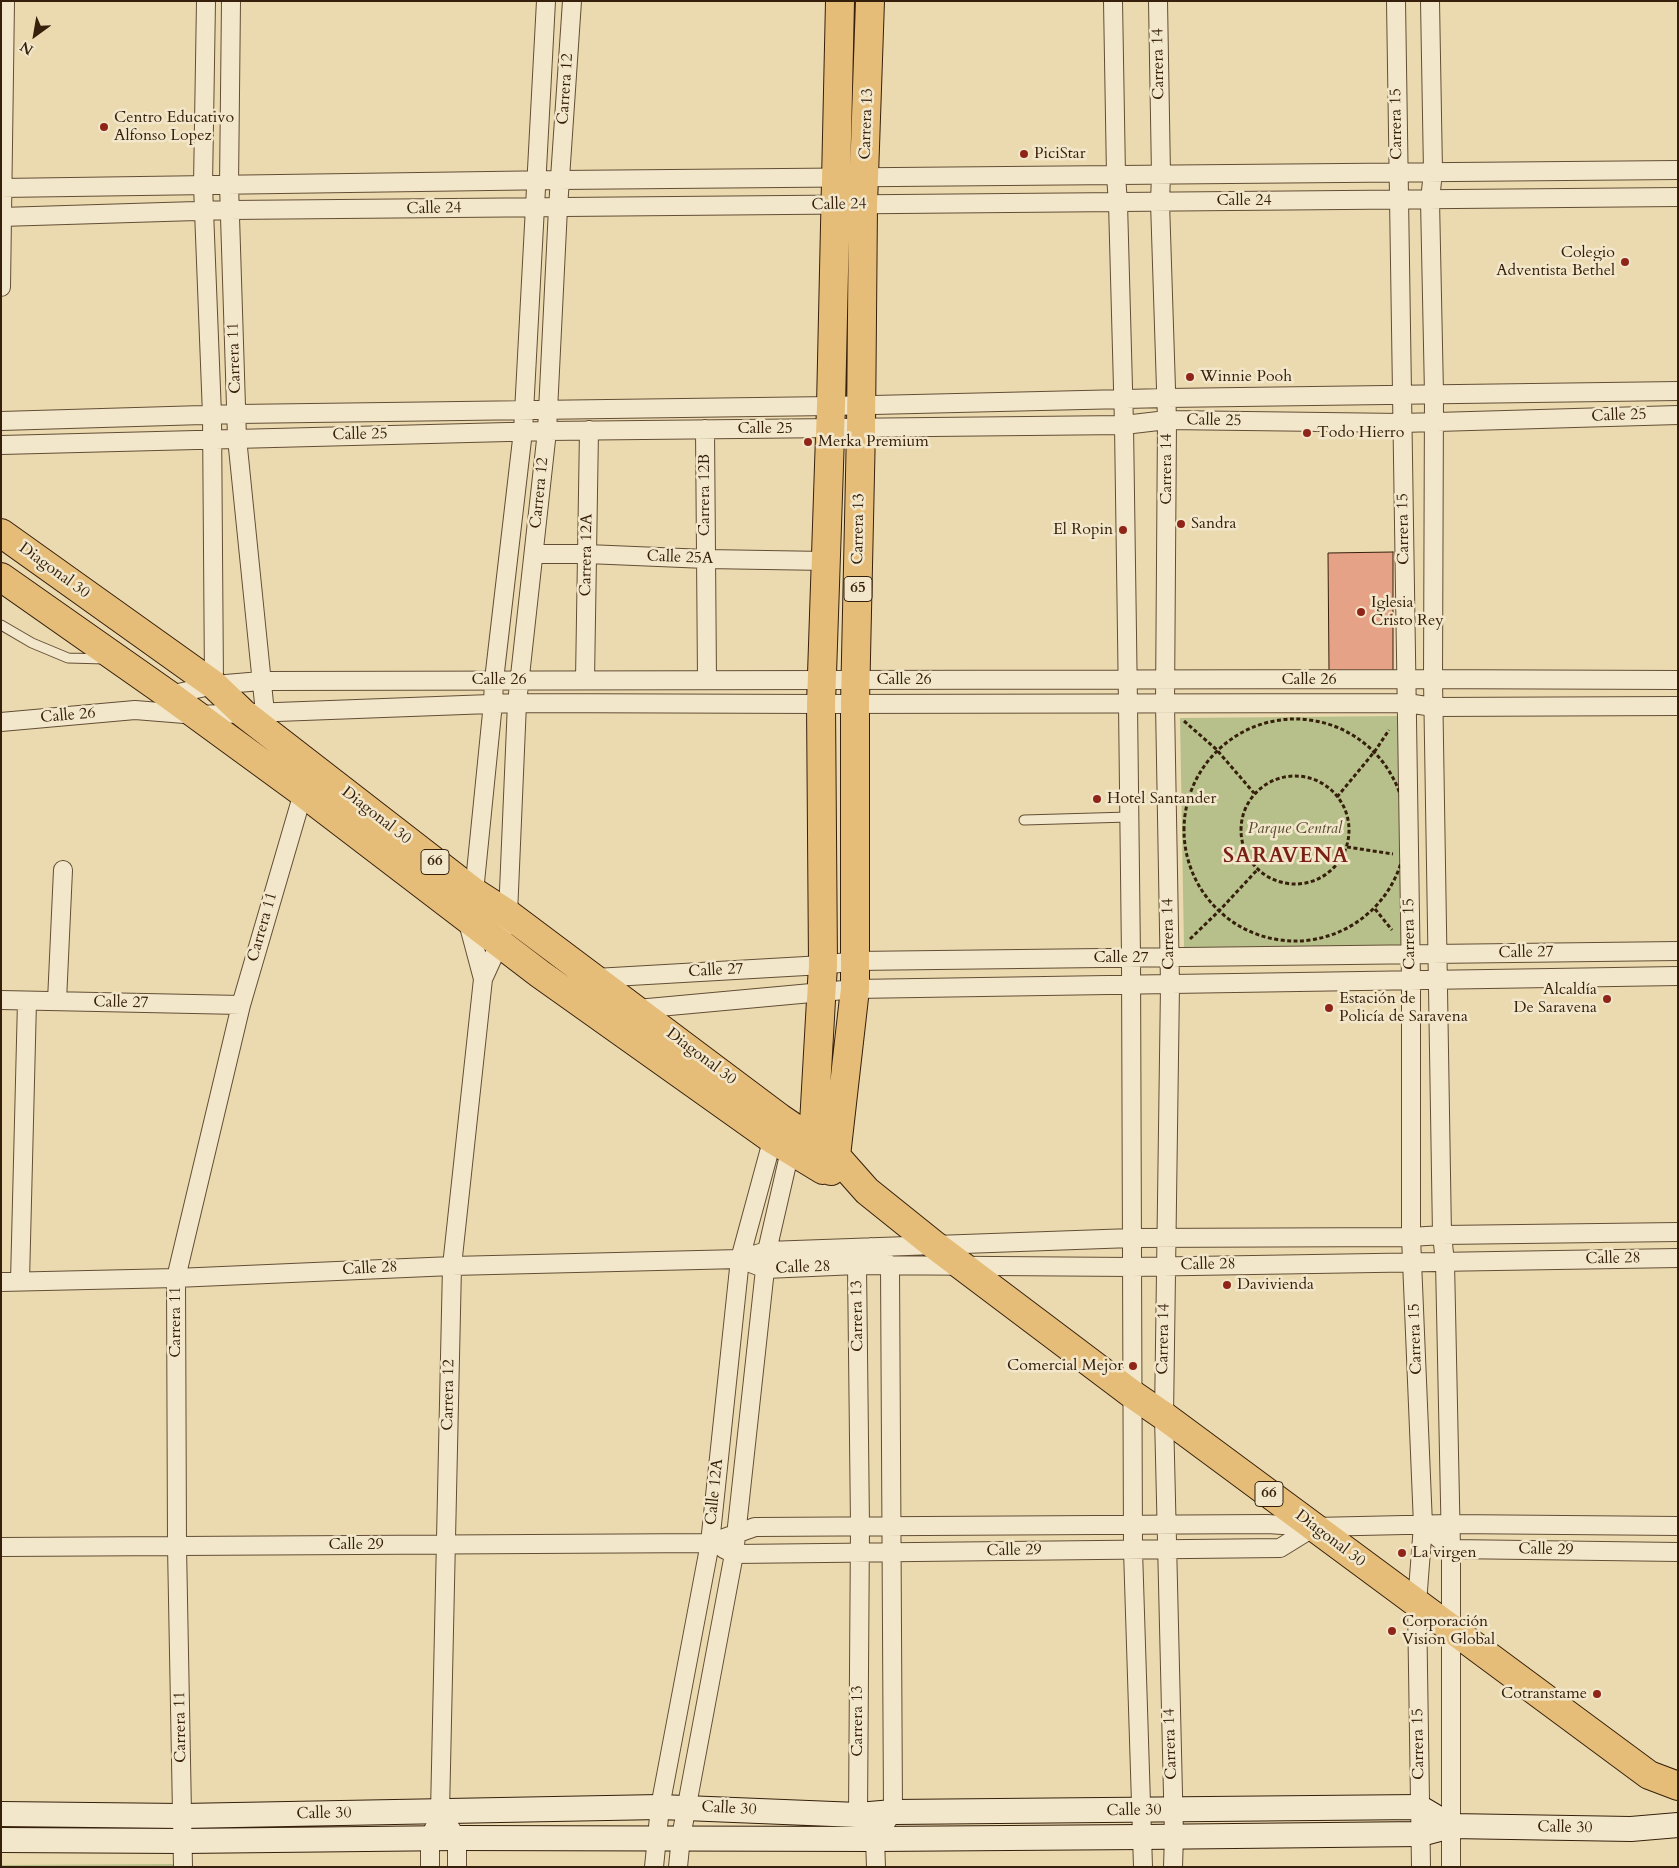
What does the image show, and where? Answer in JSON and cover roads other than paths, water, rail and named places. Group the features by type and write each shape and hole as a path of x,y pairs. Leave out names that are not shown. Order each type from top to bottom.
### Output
{"main road":[{"name":"Carrera 13","path":"803,1146 823,965 822,692 831,417 840,1"},
{"name":"Carrera 13","path":"803,1146 855,990 855,692 862,416 864,205 870,1"},
{"name":"Diagonal 30","path":"1,533 254,713 474,892 508,914 637,1009 803,1146"},
{"name":"Diagonal 30","path":"1,577 118,659 302,793 499,944 803,1146 867,1192 960,1265 1132,1394 1649,1775 1678,1786"}],"street":[{"path":"1,287 6,1"},
{"name":"Carrera 11","path":"206,1 203,185 212,415 214,685"},
{"name":"Carrera 11","path":"231,1 229,210 237,438 261,681 254,713"},
{"name":"Carrera 12","path":"483,979 467,920 474,892 494,680 523,431 546,1"},
{"name":"Carrera 12","path":"430,1867 430,1838 440,1812 452,1266 483,979 499,944 508,914 517,702 547,430 558,208 572,1"},
{"name":"Carrera 14","path":"1113,1 1116,176 1124,400 1130,817 1132,1550 1143,1867"},
{"name":"Carrera 14","path":"1158,1 1160,202 1167,420 1165,704 1170,985 1164,1416 1174,1836 1173,1867"},
{"name":"Carrera 15","path":"1396,1 1411,954 1411,1237 1423,1525 1417,1604 1421,1867"},
{"name":"Carrera 15","path":"1430,1 1433,172 1430,200 1434,394 1432,422 1433,706 1442,1235 1445,1262 1451,1549 1451,1867"},
{"name":"Calle 24","path":"2,188 560,180 1678,170"},
{"name":"Calle 24","path":"2,217 229,210 1678,197"},
{"name":"Calle 25","path":"1,421 548,408 831,417 1166,398 1678,391"},
{"name":"Calle 25","path":"1,445 547,430 705,429 831,417 862,416 1124,425 1167,420 1402,423 1678,415"},
{"name":"Carrera 12B","path":"705,429 707,680"},
{"name":"Carrera 12A","path":"585,680 589,430"},
{"name":"Calle 25A","path":"534,554 826,561"},
{"name":"Calle 26","path":"135,710 168,695 214,685 261,681 707,680 822,692 855,692 1127,680 1678,680"},
{"name":"Calle 26","path":"1,722 135,710 196,715 822,692 1128,704 1407,703 1433,706 1678,706"},
{"name":"Carrera 11","path":"182,1867 176,1278 240,1005 302,793"},
{"path":"57,1001 63,870"},
{"name":"Calle 27","path":"594,978 823,965 855,961 1678,951"},
{"name":"Calle 27","path":"637,1009 855,990 1678,976"},
{"name":"Calle 27","path":"1,1000 240,1005"},
{"path":"20,1282 27,1000"},
{"name":"Calle 12A","path":"678,1867 681,1837 734,1554 767,1251 803,1146"},
{"name":"Calle 12A","path":"654,1867 660,1807 710,1543 740,1259 803,1146"},
{"name":"Calle 28","path":"1,1282 176,1278 452,1266 740,1259 767,1251 1132,1238 1411,1237 1678,1232"},
{"path":"871,1247 890,1266"},
{"name":"Carrera 13","path":"858,1815 860,1526 858,1266 871,1247"},
{"name":"Calle 28","path":"740,1259 766,1269 858,1266 1165,1266 1678,1258"},
{"name":"Carrera 13","path":"890,1266 894,1812"},
{"name":"Calle 29","path":"1,1547 710,1543 755,1526 891,1527 1267,1524 1314,1527 1450,1524 1678,1526"},
{"path":"1423,1525 1451,1549"},
{"name":"Calle 29","path":"710,1543 734,1554 1280,1548 1314,1527"},
{"name":"Calle 29","path":"1451,1549 1678,1552"},
{"name":"Calle 30","path":"1,1814 182,1816 687,1807 858,1815 894,1812 1419,1807 1451,1826"},
{"path":"440,1812 457,1838 457,1867"},
{"path":"875,1839 894,1812"},
{"path":"858,1815 875,1839 876,1867"},
{"name":"Calle 30","path":"1,1840 1142,1837 1421,1834 1451,1826 1631,1829 1678,1825"}],"lane":[{"path":"1,624 32,643 68,658 118,659"},
{"path":"1024,820 1130,817"}],"place":[{"name":"Centro Educativo Alfonso Lopez","path":"104,127"},
{"name":"PiciStar","path":"1024,154"},
{"name":"Colegio Adventista Bethel","path":"1625,262"},
{"name":"Winnie Pooh","path":"1190,377"},
{"name":"Todo Hierro","path":"1307,433"},
{"name":"Merka Premium","path":"808,442"},
{"name":"Sandra","path":"1181,524"},
{"name":"El Ropin","path":"1123,530"},
{"name":"Iglesia Cristo Rey","path":"1361,612"},
{"name":"Hotel Santander","path":"1097,799"},
{"name":"Alcaldía De Saravena","path":"1607,999"},
{"name":"Estación de Policía de Saravena","path":"1329,1008"},
{"name":"Davivienda","path":"1227,1285"},
{"name":"Comercial Mejor","path":"1133,1366"},
{"name":"La virgen","path":"1402,1553"},
{"name":"Corporación Vision Global","path":"1392,1631"},
{"name":"Cotranstame","path":"1597,1694"}],"district":[{"name":"SARAVENA","path":"1286,857"}],"park label":[{"name":"Parque Central","path":"1295,829"}]}
